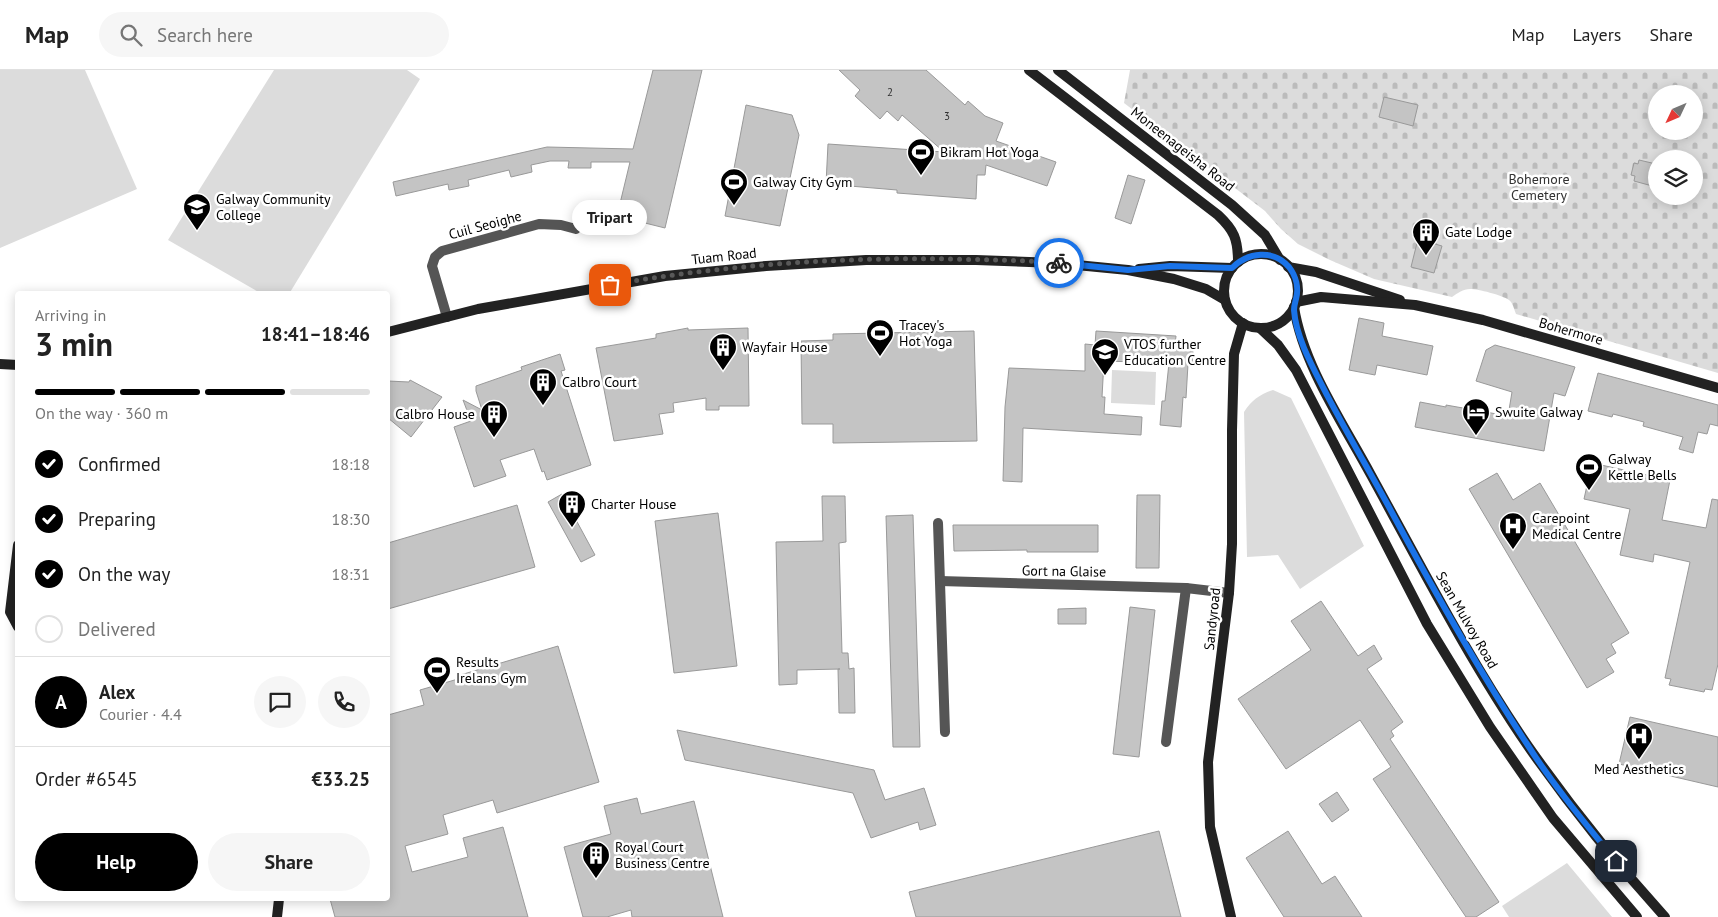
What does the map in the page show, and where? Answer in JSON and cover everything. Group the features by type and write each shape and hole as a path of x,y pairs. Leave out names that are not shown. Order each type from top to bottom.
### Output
{"main road":[{"path":"1029,70 1218,214 1231,228 1238,249 1235,265 1226,281 1224,291 1229,309 1243,323 1260,328 1278,345 1296,370 1427,624 1490,727 1553,818 1637,917"},
{"name":"Moneenageisha Road","path":"1058,70 1232,205 1265,235 1280,260"},
{"path":"1235,265 1258,254 1273,256 1288,267 1297,283 1295,305 1284,319 1277,324 1260,328"},
{"name":"Tuam Road","path":"390,331 478,309 665,276 812,262 918,259 1056,263 1128,270 1174,279 1206,288 1225,300"},
{"name":"Tuam Road","path":"1128,270 1170,266 1235,265"},
{"name":"Bohermore","path":"1288,267 1316,272 1415,305 1483,320 1718,388"},
{"name":"Bohermore","path":"1295,305 1321,297 1415,305"},
{"name":"Sean Mulvoy Road","path":"1295,305 1296,322 1306,351 1329,398 1476,665 1528,746 1586,825 1665,917"},
{"name":"Sandyroad","path":"1230,917 1210,827 1208,762 1229,593 1232,527 1234,354 1243,323"},
{"path":"0,364 15,365"},
{"path":"15,571 10,612 15,621"},
{"path":"277,917 279,901"}],"street":[{"name":"Cuil Seoighe","path":"447,317 432,266 435,257 442,251 539,224 576,229"},
{"path":"938,523 946,732"},
{"name":"Gort na Glaise","path":"940,581 1186,588 1229,593"},
{"path":"1166,742 1186,588"}],"green space":[{"path":"0,70 85,70 137,189 0,248"},
{"path":"274,70 407,70 420,79 291,291 257,291 168,240"},
{"name":"Bohemore Cemetery","path":"1130,70 1718,70 1718,373 1516,314 1509,300 1501,296 1467,289 1452,297 1374,279 1298,244 1265,211 1124,103"},
{"path":"1112,370 1156,372 1155,405 1111,403"},
{"path":"1273,390 1291,398 1364,546 1300,589 1278,555 1247,557 1244,412 1256,398"},
{"path":"1567,863 1612,917 1509,917 1502,906"}],"building":[{"path":"653,70 702,70 665,228 617,216 630,162 591,162 591,168 568,168 569,161 550,161 531,165 532,172 511,177 509,170 468,180 469,186 449,190 448,184 396,196 393,182 547,147 633,149"},
{"path":"839,70 926,70 965,105 968,101 985,116 1003,123 996,141 1056,162 1047,186 986,165 985,175 977,175 976,199 897,193 897,190 826,184 828,144 944,152 902,115 898,121 887,111 880,119 855,96 860,90"},
{"path":"1384,97 1418,105 1413,126 1379,117"},
{"path":"746,105 792,115 799,135 780,226 725,216"},
{"path":"1639,160 1648,162 1648,185 1634,181 1635,176 1631,175 1634,163 1638,164"},
{"path":"1128,175 1145,180 1131,224 1115,218"},
{"name":"Gate Lodge","path":"1418,239 1442,246 1434,273 1411,267"},
{"path":"1359,318 1384,323 1382,336 1433,346 1427,375 1377,365 1375,375 1349,370"},
{"path":"688,328 688,330 748,328 749,406 719,406 719,410 706,410 706,398 673,403 674,412 659,414 663,434 614,441 596,348 656,338 656,334"},
{"path":"974,331 977,441 833,443 833,424 802,424 801,341 833,340 833,334"},
{"path":"1096,331 1176,336 1175,346 1193,351 1192,364 1188,364 1186,398 1183,397 1181,427 1160,425 1162,401 1165,401 1169,363 1104,361 1102,397 1105,397 1104,414 1142,417 1141,435 1023,428 1022,482 1003,481 1005,407 1009,368 1085,371 1085,344 1095,345"},
{"path":"1495,345 1575,367 1565,396 1554,393 1544,451 1415,427 1420,402 1508,416 1512,392 1476,381 1486,350"},
{"path":"560,354 565,370 561,371 591,465 547,480 544,471 542,472 534,449 500,460 506,476 474,487 454,427 471,421 463,400 482,410 476,386 522,370 521,367"},
{"path":"1598,373 1718,405 1718,426 1710,424 1707,434 1698,432 1693,453 1679,449 1683,437 1643,426 1644,422 1613,414 1612,417 1588,411"},
{"path":"410,380 442,397 411,437 390,420 390,381 409,382"},
{"path":"1592,463 1670,480 1662,520 1706,528 1712,499 1718,500 1718,664 1712,690 1705,689 1704,692 1669,685 1671,679 1665,678 1690,562 1654,554 1653,562 1620,555 1630,509 1584,499"},
{"path":"1497,473 1513,500 1540,483 1629,633 1611,644 1616,653 1606,659 1614,672 1587,688 1469,489"},
{"name":"Charter House","path":"562,494 595,555 581,562 548,502"},
{"path":"1137,495 1160,495 1159,568 1136,568"},
{"path":"822,496 845,496 846,542 839,543 842,653 848,653 849,669 854,668 855,713 839,713 838,669 797,670 797,684 779,685 776,542 823,541"},
{"path":"517,505 535,567 390,608 390,542"},
{"path":"718,513 737,666 674,673 655,521"},
{"path":"913,515 920,747 893,747 886,516"},
{"path":"953,525 1098,525 1098,552 1027,552 1027,550 954,551"},
{"path":"1321,601 1358,656 1374,645 1382,659 1367,669 1403,722 1391,731 1394,736 1390,739 1499,902 1476,917 1466,917 1373,779 1391,767 1360,720 1286,769 1238,699 1311,650 1291,621"},
{"path":"1130,607 1155,610 1139,757 1113,754"},
{"path":"1086,608 1086,624 1058,624 1058,609"},
{"path":"558,646 599,782 497,813 493,800 443,815 448,834 405,846 412,872 468,857 463,838 503,827 528,917 335,917 331,901 390,901 390,714 424,705 420,690 458,679 457,676"},
{"path":"1630,717 1718,737 1718,787 1619,764"},
{"path":"677,730 874,770 885,800 924,788 936,825 920,830 918,822 871,838 853,793 685,760"},
{"path":"1337,792 1349,810 1332,822 1319,804"},
{"path":"637,798 641,814 694,801 723,917 632,917 631,910 607,917 583,917 564,847 611,834 604,806"},
{"path":"1159,831 1181,917 916,917 909,892"},
{"path":"1288,831 1322,884 1335,876 1362,917 1284,917 1246,858"}],"way so far":[{"path":"610,285 665,276 812,262 918,259 1059,263"}],"place":[{"name":"Bikram Hot Yoga","path":"921,176"},
{"name":"Galway City Gym","path":"734,206"},
{"name":"Galway Community College","path":"197,231"},
{"name":"Gate Lodge","path":"1426,256"},
{"name":"Tripart","path":"610,285"},
{"name":"Tracey's Hot Yoga","path":"880,357"},
{"name":"Wayfair House","path":"723,371"},
{"name":"VTOS further Education Centre","path":"1105,376"},
{"name":"Calbro Court","path":"543,406"},
{"name":"Swuite Galway","path":"1476,436"},
{"name":"Calbro House","path":"494,438"},
{"name":"Galway Kettle Bells","path":"1589,491"},
{"name":"Charter House","path":"572,528"},
{"name":"Carepoint Medical Centre","path":"1513,550"},
{"name":"Results Irelans Gym","path":"437,694"},
{"name":"Med Aesthetics","path":"1639,760"},
{"name":"Royal Court Business Centre","path":"596,879"}],"route":[{"path":"1059,263 1128,270 1170,266 1232,268 1244,258 1265,254 1273,256 1288,267 1294,274 1297,283 1294,307 1296,322 1306,351 1329,398 1432,586 1476,665 1528,746 1586,825 1616,861"}]}
